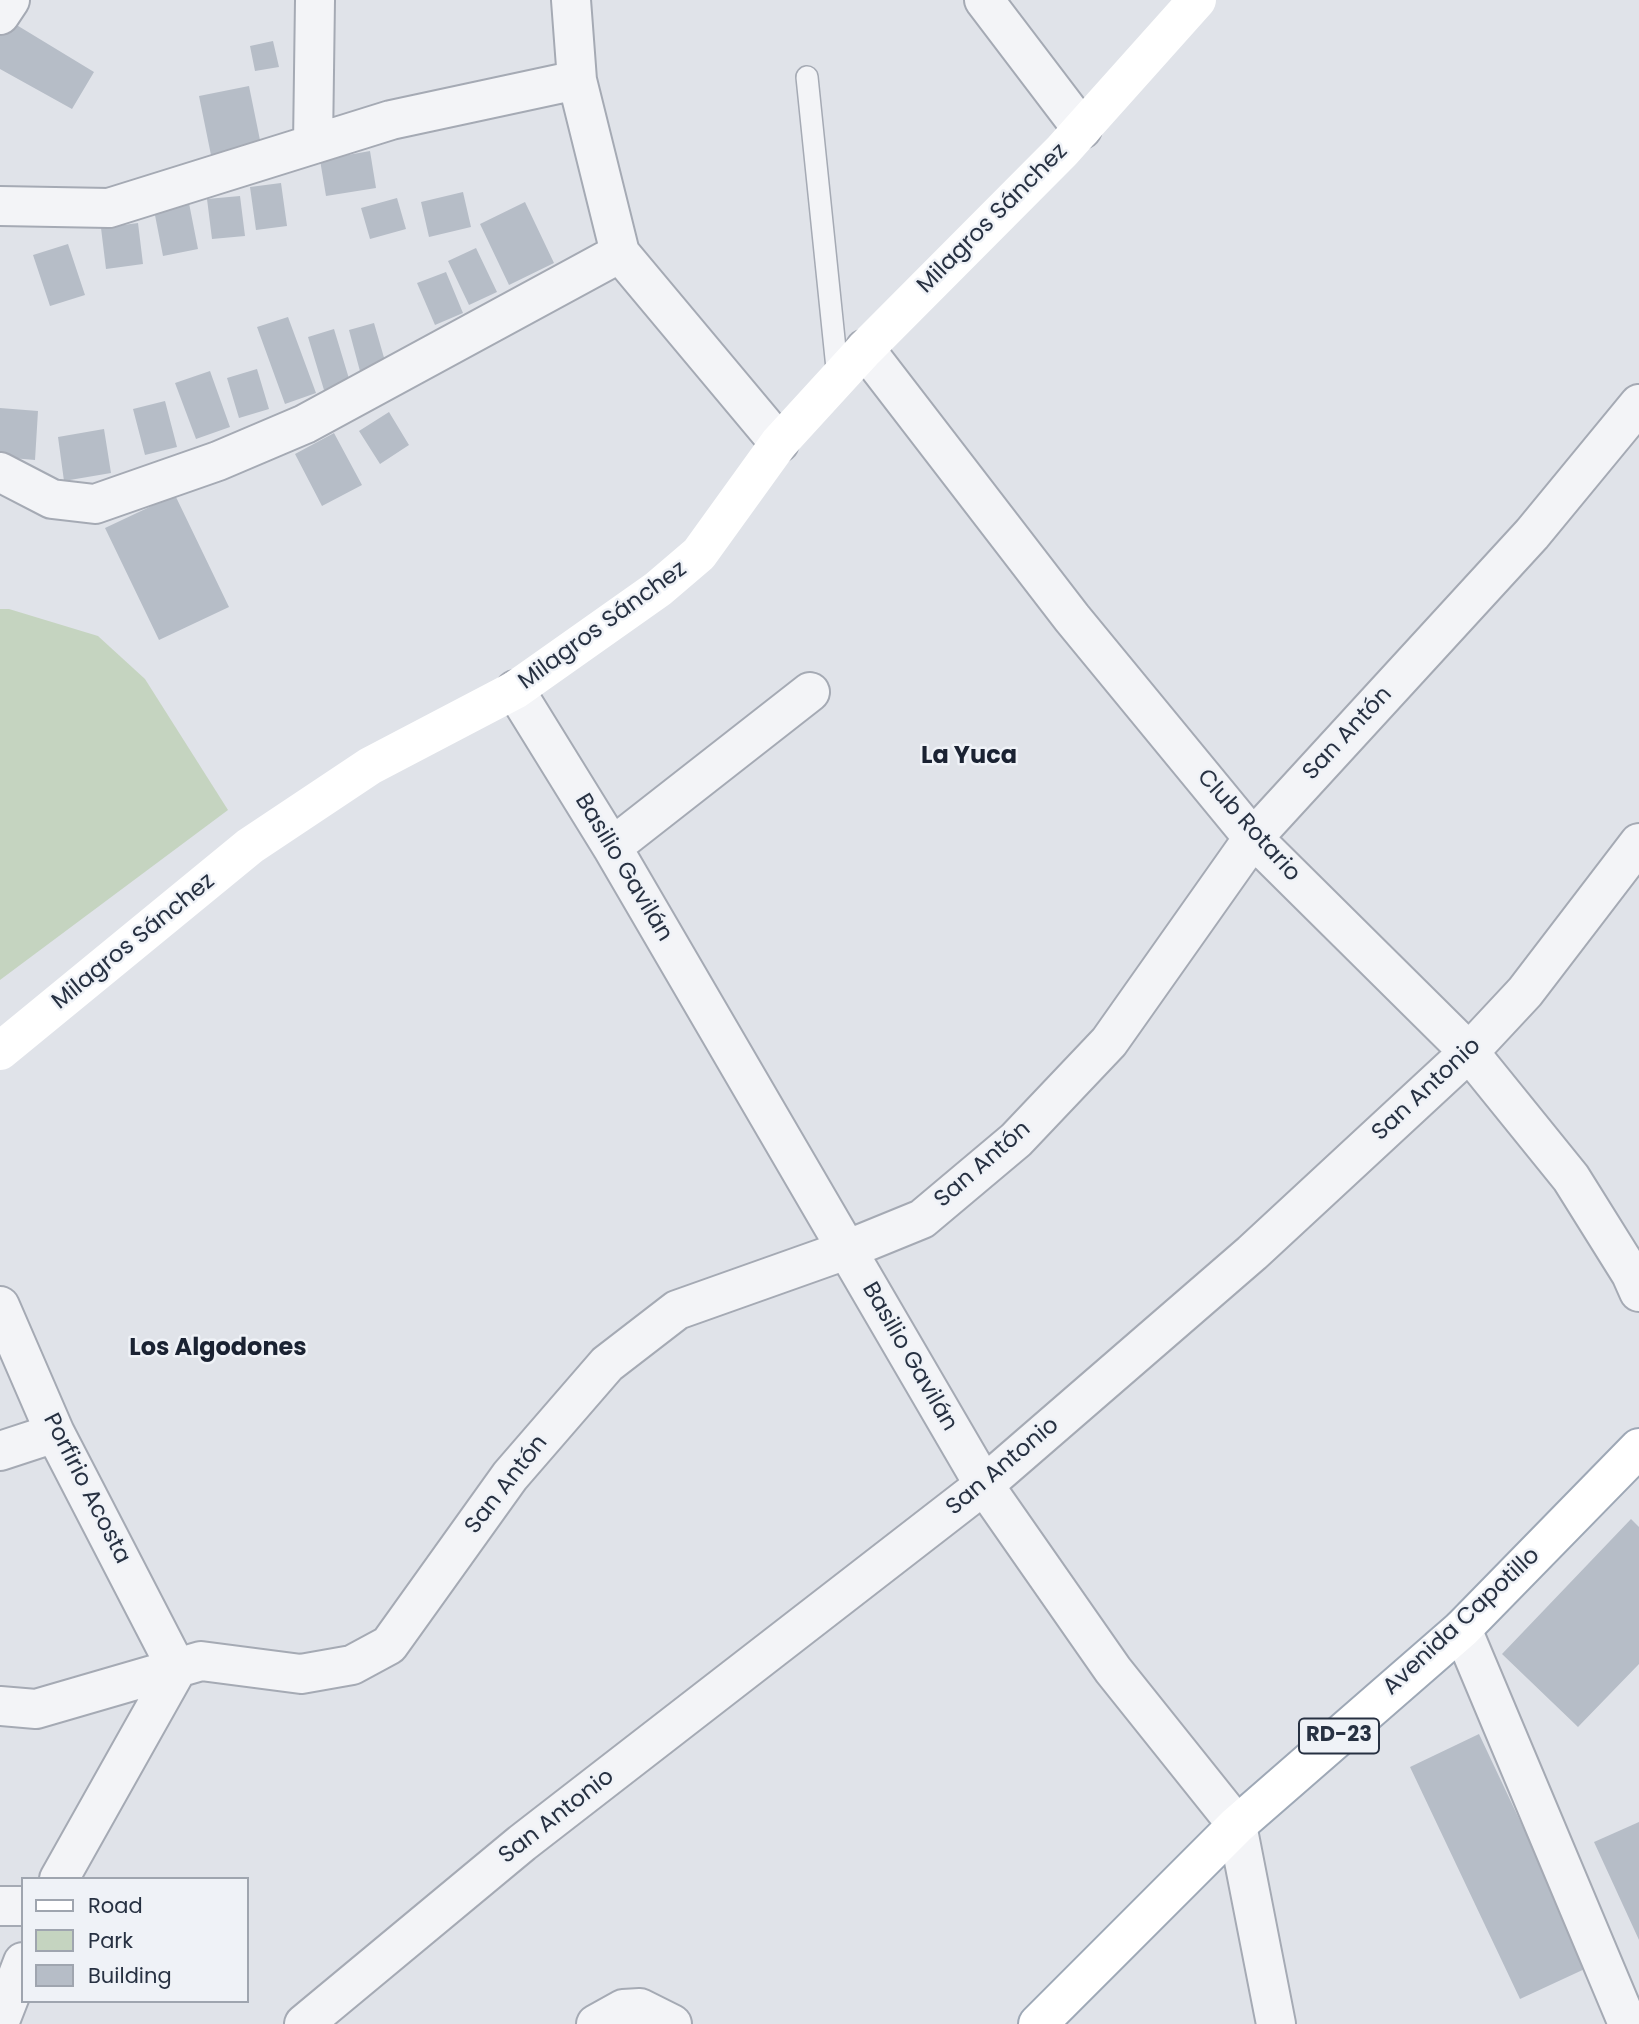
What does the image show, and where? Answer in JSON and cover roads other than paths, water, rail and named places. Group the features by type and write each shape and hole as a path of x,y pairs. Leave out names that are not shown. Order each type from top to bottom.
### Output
{"main road":[{"name":"Milagros Sánchez","path":"0,1051 250,846 370,766 515,690 658,589 699,554 779,443 865,349 1082,129 1197,0"},
{"name":"Avenida Capotillo","path":"1038,2024 1237,1825 1462,1629 1639,1448"}],"street":[{"path":"0,15 10,0"},
{"path":"313,144 315,0"},
{"path":"571,0 576,80 620,253 779,443"},
{"path":"984,0 1082,129"},
{"path":"0,206 109,208 391,120 576,80"},
{"path":"0,472 52,499 95,504 218,461 305,424 620,253"},
{"name":"Club Rotario","path":"865,349 1072,618 1253,838 1469,1052 1571,1178 1631,1274 1639,1292"},
{"name":"San Antón","path":"0,1706 36,1709 201,1661 301,1674 352,1665 388,1645 510,1476 607,1364 677,1310 846,1250 922,1219 1016,1140 1109,1042 1253,838 1532,534 1639,404"},
{"name":"Basilio Gavilán","path":"515,690 612,847 984,1485 1112,1670 1237,1825 1276,2024"},
{"path":"612,847 810,692"},
{"name":"San Antonio","path":"304,2024 522,1843 984,1485 1252,1253 1469,1052 1525,992 1639,843"},
{"name":"Porfirio Acosta","path":"0,1306 55,1433 177,1669"},
{"path":"0,1451 55,1433"},
{"path":"1462,1629 1629,2024"},
{"path":"61,1877 177,1669"},
{"path":"0,1906 21,1906"},
{"path":"0,2021 21,1967"},
{"path":"596,2024 623,2009 640,2008 672,2024"}],"lane":[{"path":"807,77 838,378"}],"district":[{"name":"La Yuca","path":"969,757"},
{"name":"Los Algodones","path":"218,1349"}]}
